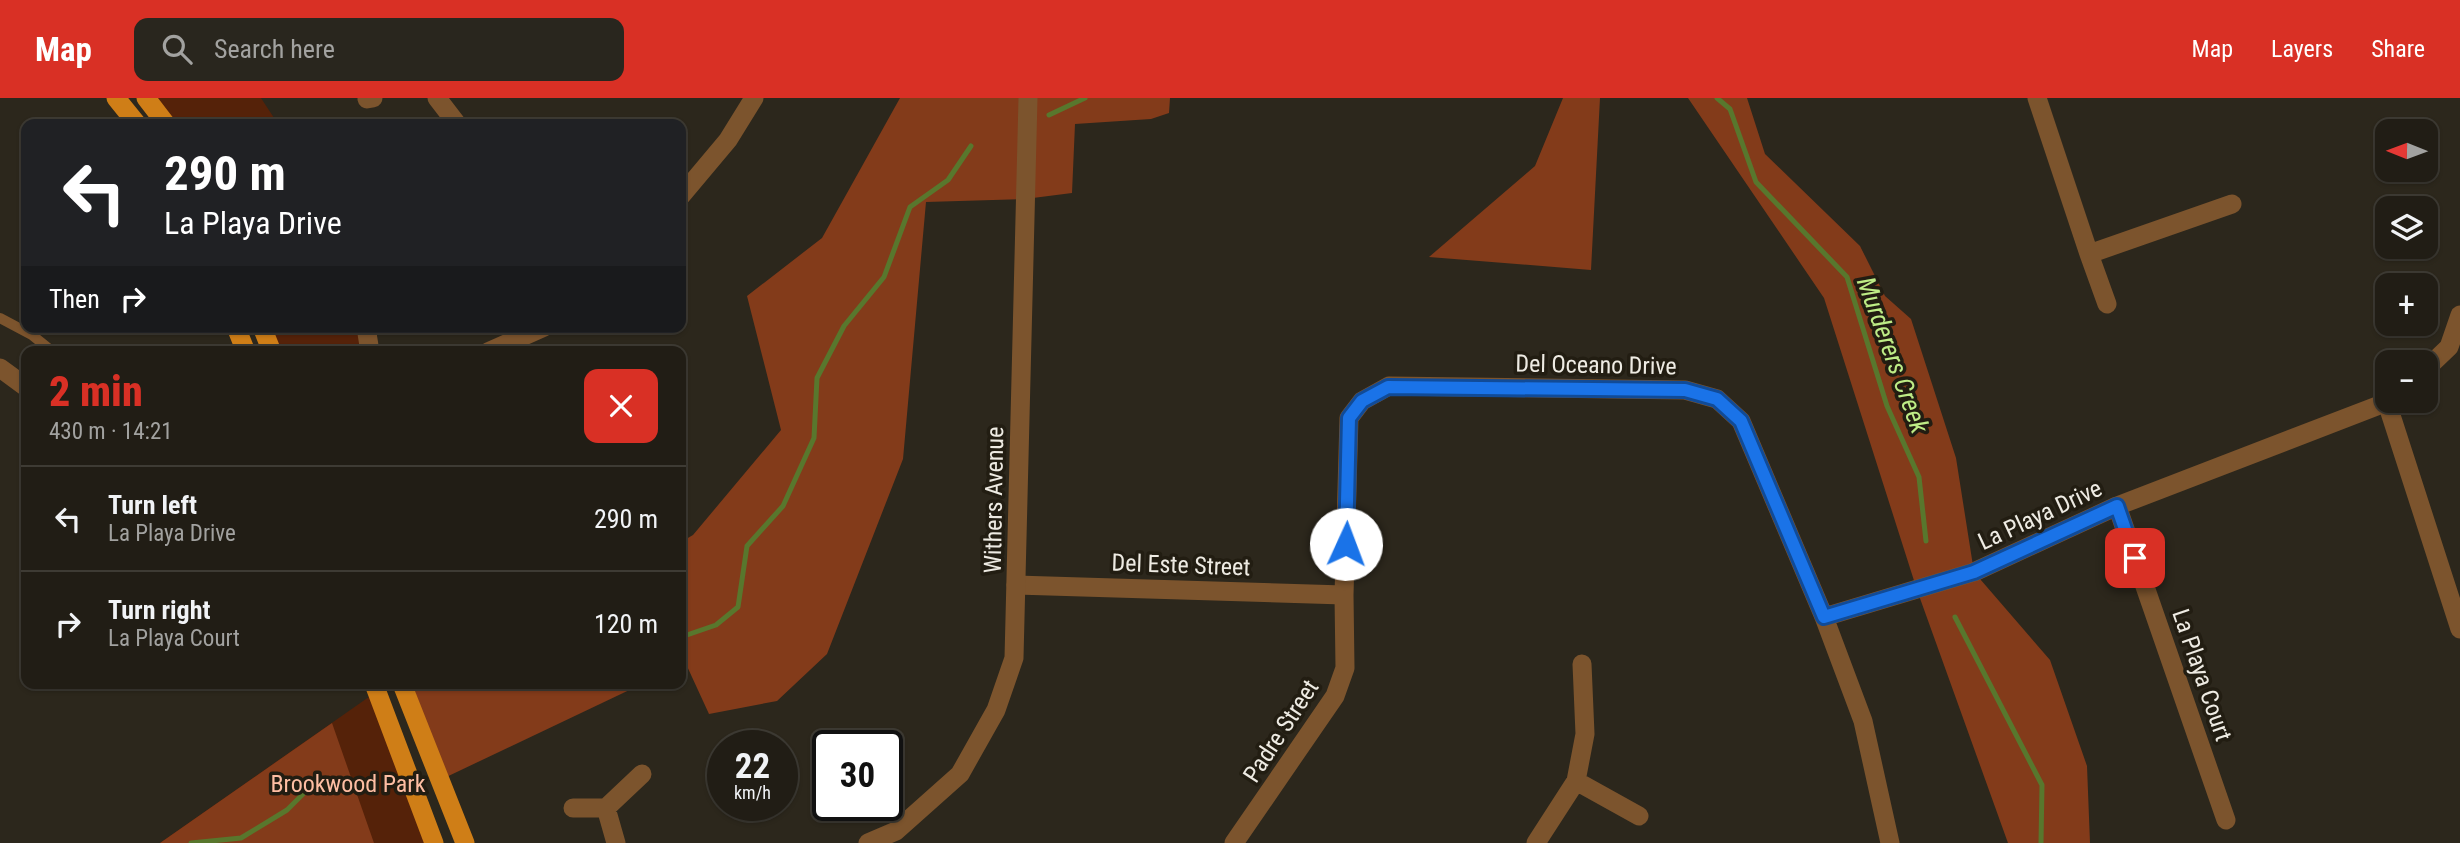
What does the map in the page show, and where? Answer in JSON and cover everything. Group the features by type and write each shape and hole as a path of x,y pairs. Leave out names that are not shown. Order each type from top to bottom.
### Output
{"main road":[{"path":"116,98 133,119"},
{"path":"146,98 162,119"},
{"path":"376,689 434,843"},
{"path":"404,689 465,843"}],"street":[{"path":"438,98 453,119"},
{"path":"686,190 728,139 754,98"},
{"name":"Withers Avenue","path":"868,843 896,831 960,774 996,710 1014,658 1027,98"},
{"path":"2037,98 2107,304"},
{"path":"2089,254 2232,204"},
{"path":"2438,358 2449,347 2460,315"},
{"path":"502,346 531,333"},
{"path":"0,368 21,383"},
{"name":"Del Oceano Drive","path":"1344,595 1349,418 1362,401 1376,392 1388,387 1685,390 1717,399 1741,421 1824,617 1863,721 1890,843"},
{"name":"La Playa Drive","path":"1824,617 1974,572 2117,506 2375,407"},
{"path":"2392,413 2460,629"},
{"name":"La Playa Court","path":"2117,506 2226,820"},
{"name":"Del Este Street","path":"1016,585 1344,595"},
{"name":"Padre Street","path":"1234,843 1335,696 1345,668 1344,595"},
{"path":"1536,843 1576,781 1584,734 1582,664"},
{"path":"573,808 606,808 642,774"},
{"path":"1576,781 1639,816"},
{"path":"606,808 616,843"}],"lane":[{"path":"0,318 21,329"},
{"path":"28,333 46,346"}],"green space":[{"path":"146,98 261,98 275,119 162,119"},
{"path":"900,98 1170,98 1169,113 1151,119 1075,124 1072,193 1025,199 926,202 903,459 827,654 777,701 709,714 686,664 686,539 693,535 781,430 747,296 822,238"},
{"path":"1563,98 1600,98 1591,270 1429,257 1535,166"},
{"path":"1688,98 1747,98 1765,154 1860,246 1885,296 1911,319 1956,458 1974,572 2050,660 2087,766 2090,843 2008,843 1917,590 1824,298"},
{"path":"264,333 367,333 369,346 270,346"},
{"path":"404,689 631,689 440,780"},
{"name":"Brookwood Park","path":"376,692 434,843 160,843"},
{"name":"Brookwood Park","path":"332,723 374,843 160,843"}],"waterway":[{"path":"1049,115 1085,98"},
{"name":"Murderers Creek","path":"1717,98 1730,109 1756,182 1847,277 1887,406 1919,477 1926,541"},
{"path":"686,635 716,625 738,607 747,546 783,506 814,438 817,378 844,326 884,277 910,207 948,180 971,146"},
{"name":"Murderers Creek","path":"1955,617 2042,785 2041,843"},
{"path":"191,843 241,838 287,810 316,781"}],"route":[{"path":"1346,544 1349,418 1362,401 1376,392 1388,387 1685,390 1717,399 1741,421 1824,617 1974,572 2117,506 2135,558"}]}
